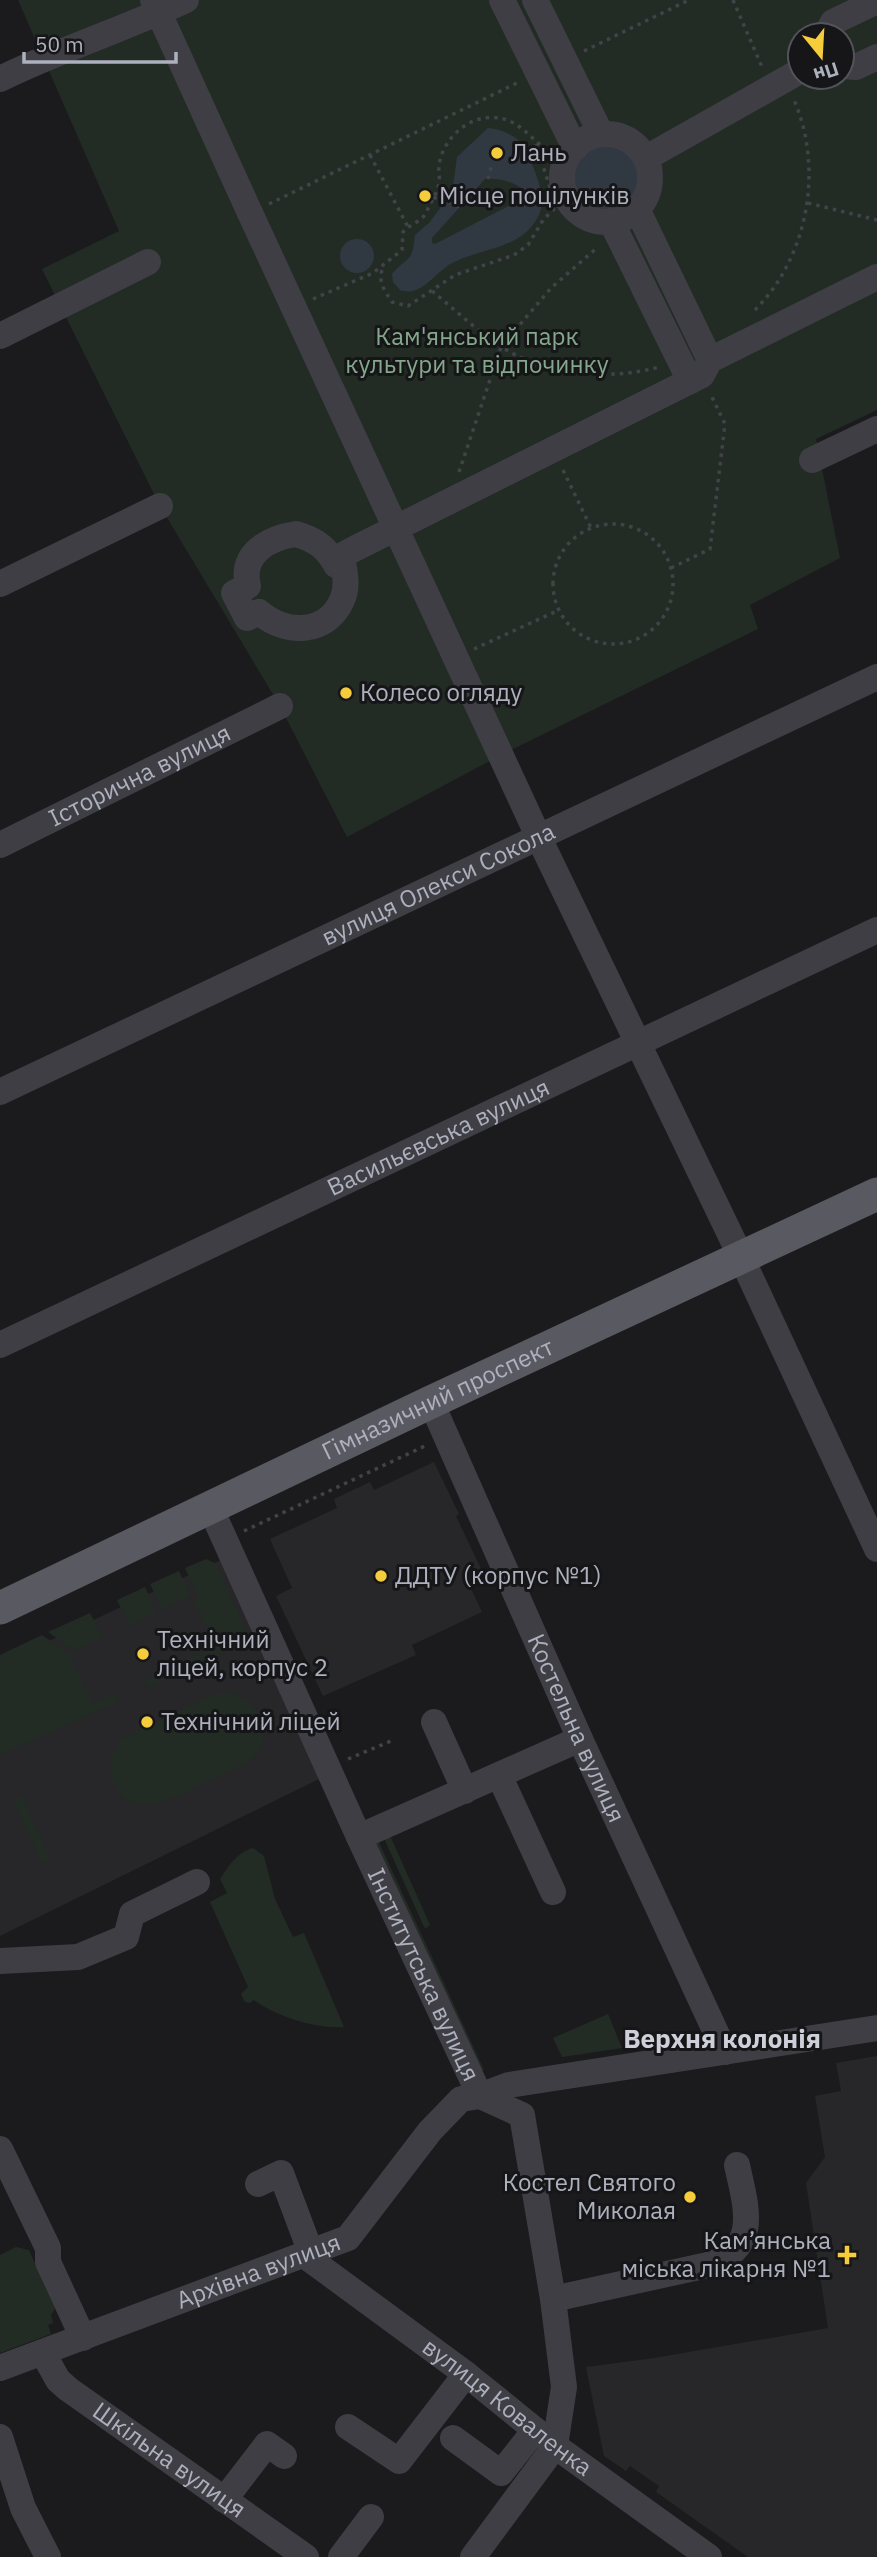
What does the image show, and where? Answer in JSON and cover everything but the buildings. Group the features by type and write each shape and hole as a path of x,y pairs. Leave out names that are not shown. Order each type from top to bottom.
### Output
{"main road":[{"name":"Гімназичний проспект","path":"0,1608 431,1402 877,1194"}],"street":[{"path":"0,79 156,6 186,0"},
{"path":"502,0 574,148"},
{"path":"534,0 601,134"},
{"path":"835,21 877,1"},
{"path":"156,6 539,838 741,1257 877,1549"},
{"path":"856,67 877,57"},
{"path":"646,158 786,79"},
{"path":"601,134 620,136 635,145 646,158 650,175 648,192 637,209 626,217 611,221 592,219 559,203 564,164 574,148 587,138 601,134"},
{"path":"637,209 701,372"},
{"path":"611,221 701,372"},
{"path":"0,335 148,262"},
{"path":"340,564 341,556 701,372 877,277"},
{"path":"812,460 877,429"},
{"path":"0,584 160,506"},
{"path":"296,534 315,539 329,552 336,565 340,564 343,562 346,581 342,600 331,616 314,626 295,629 276,625 259,612 247,618 234,593 248,586 246,578 251,559 263,544 276,537 296,534"},
{"name":"вулиця Олекси Сокола","path":"0,1092 877,677"},
{"name":"Історична вулиця","path":"0,845 280,706"},
{"name":"Васильєвська вулиця","path":"0,1345 877,930"},
{"name":"Костельна вулиця","path":"431,1402 579,1739 725,2052"},
{"name":"Інститутська вулиця","path":"210,1507 480,2096 522,2115 553,2300 564,2387 545,2438"},
{"path":"434,1722 465,1791"},
{"path":"359,1836 579,1739"},
{"path":"499,1776 553,1892"},
{"path":"0,1961 78,1956 126,1937 132,1914 197,1882"},
{"name":"Архівна вулиця","path":"0,2368 348,2238 430,2131 461,2099 480,2096 509,2085 877,2028"},
{"path":"0,2149 48,2248 48,2262 83,2338"},
{"path":"553,2300 708,2265 732,2254 743,2239 747,2218 737,2165"},
{"path":"258,2184 281,2174 308,2254"},
{"name":"вулиця Коваленка","path":"308,2254 466,2374 545,2438 709,2557"},
{"name":"Шкільна вулиця","path":"43,2353 58,2380 68,2389 306,2557"},
{"path":"348,2427 399,2461 466,2374"},
{"path":"0,2437 23,2508 48,2557"},
{"path":"453,2438 501,2473 545,2438"},
{"path":"473,2557 545,2438"},
{"path":"224,2500 267,2444 284,2456"},
{"path":"341,2557 371,2517"}],"path":[{"path":"564,60 689,0"},
{"path":"733,0 771,88"},
{"path":"250,213 538,73"},
{"path":"535,142 553,197 559,203 539,226 534,239 514,255 455,275 408,306 392,302 382,286 381,271 402,250 403,232 423,218 439,186 439,165 445,148 458,132 475,119 506,119 521,127 535,142 550,152 574,148"},
{"path":"370,155 408,227"},
{"path":"488,178 492,164"},
{"path":"304,180 306,186"},
{"path":"425,195 446,200 459,207"},
{"path":"808,203 877,220"},
{"path":"449,500 500,347 551,288 596,250 611,221"},
{"path":"293,307 386,265"},
{"path":"671,568 710,549 725,424 701,372"},
{"path":"553,449 591,528"},
{"path":"610,524 631,526 649,535 663,550 671,568 673,590 667,611 653,629 634,640 612,644 591,639 572,628 559,610 553,591 554,572 561,553 574,538 591,528 610,524"},
{"path":"456,657 559,610"},
{"path":"344,1761 391,1741"}],"shaded area":[{"path":"488,128 515,137 526,149 539,183 542,201 538,217 531,228 512,242 454,262 415,290 400,290 393,282 392,274 411,256 415,235 430,222 450,194 457,157","holes":["485,179 515,184 523,190 523,196 435,244 432,243 432,238"]},
{"path":"599,144 613,144 625,149 635,159 640,178 635,197 625,207 613,212 599,212 587,207 577,197 572,185 572,171 577,159 587,149"},
{"path":"357,239 369,244 374,256 369,268 357,273 345,268 340,256 345,244"},
{"name":"ДДТУ (корпус №1)","path":"434,1462 483,1573 467,1580 482,1612 412,1645 416,1655 323,1696 276,1596 292,1588 270,1539 337,1508 334,1499 370,1482 374,1490"},
{"name":"Технічний ліцей","path":"225,1558 319,1779 0,1936 0,1664"},
{"name":"Кам’янська міська лікарня №1","path":"877,2056 877,2557 748,2557 656,2492 659,2486 630,2466 626,2471 604,2456 586,2367 828,2328 806,2183 825,2157 815,2096 841,2091 836,2063"}],"green space":[{"name":"Кам'янський парк культури та відпочинку","path":"18,0 877,0 877,410 816,439 840,558 750,605 758,629 501,755 347,837 280,706 160,506 42,269 119,231"},
{"path":"206,1559 217,1564 250,1640 149,1688 145,1679 216,1646 193,1601 199,1598 185,1568"},
{"path":"179,1571 191,1596 162,1609 150,1584"},
{"path":"145,1587 157,1612 129,1625 117,1600"},
{"path":"90,1613 103,1637 75,1651 48,1632"},
{"path":"42,1635 69,1654 93,1703 114,1694 118,1702 0,1755 0,1655"},
{"path":"230,1692 250,1703 262,1719 263,1739 251,1758 231,1771 158,1803 145,1805 123,1796 114,1783 111,1765 113,1754 123,1738 209,1696"},
{"path":"23,1796 51,1860 42,1863 13,1800"},
{"path":"388,1831 430,1925 425,1929 382,1834"},
{"path":"377,1838 484,2070 478,2072 374,1840"},
{"path":"253,1848 264,1856 275,1899 293,1937 304,1933 344,2027 309,2024 285,2017 254,2000 249,2003 244,2001 241,1994 248,1987 210,1902 227,1893 220,1879 237,1857"},
{"path":"608,2014 622,2048 562,2057 553,2038"},
{"path":"16,2247 29,2250 55,2309 51,2315 53,2323 48,2325 51,2334 0,2353 0,2255"}],"place":[{"name":"Лань","path":"497,153"},
{"name":"Місце поцілунків","path":"425,196"},
{"name":"Колесо огляду","path":"346,693"},
{"name":"ДДТУ (корпус №1)","path":"381,1576"},
{"name":"Технічний ліцей, корпус 2","path":"143,1654"},
{"name":"Технічний ліцей","path":"147,1722"},
{"name":"Костел Святого Миколая","path":"690,2197"},
{"name":"Кам’янська міська лікарня №1","path":"847,2255"}],"district":[{"name":"Верхня колонія","path":"722,2039"}]}
